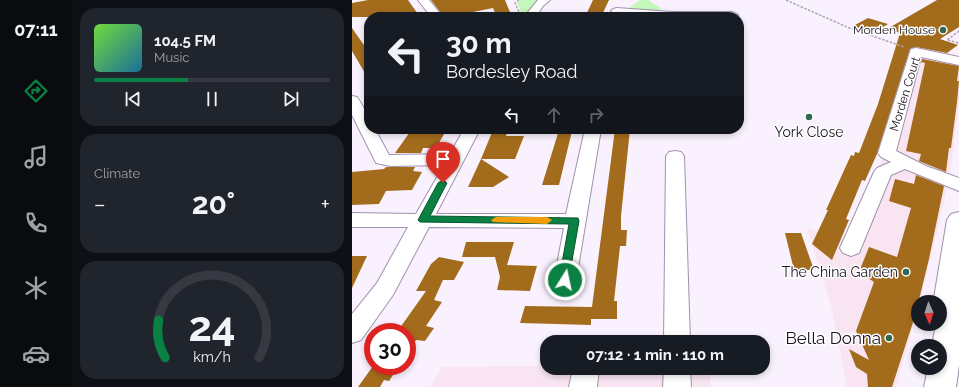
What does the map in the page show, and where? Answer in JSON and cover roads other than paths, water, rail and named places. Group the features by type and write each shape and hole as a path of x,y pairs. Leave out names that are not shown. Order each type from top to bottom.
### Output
{"highway":[{"path":"940,387 955,311 948,298 959,220"}],"street":[{"path":"423,0 432,12"},
{"path":"534,12 545,0"},
{"path":"619,12 629,0"},
{"name":"Morden Court","path":"905,163 887,153 916,52 959,61"},
{"path":"352,100 364,124"},
{"path":"369,134 382,159 391,161 456,159"},
{"path":"352,333 385,289 469,134"},
{"path":"565,280 574,221 592,134"},
{"path":"675,156 676,335"},
{"path":"851,248 883,172 905,163 959,185"},
{"path":"352,220 574,221"},
{"path":"583,387 585,375"},
{"path":"677,375 677,387"}],"place":[{"name":"Morden House","path":"943,30"},
{"name":"York Close","path":"809,117"},
{"name":"The China Garden","path":"906,272"},
{"name":"Bella Donna","path":"889,338"}]}
